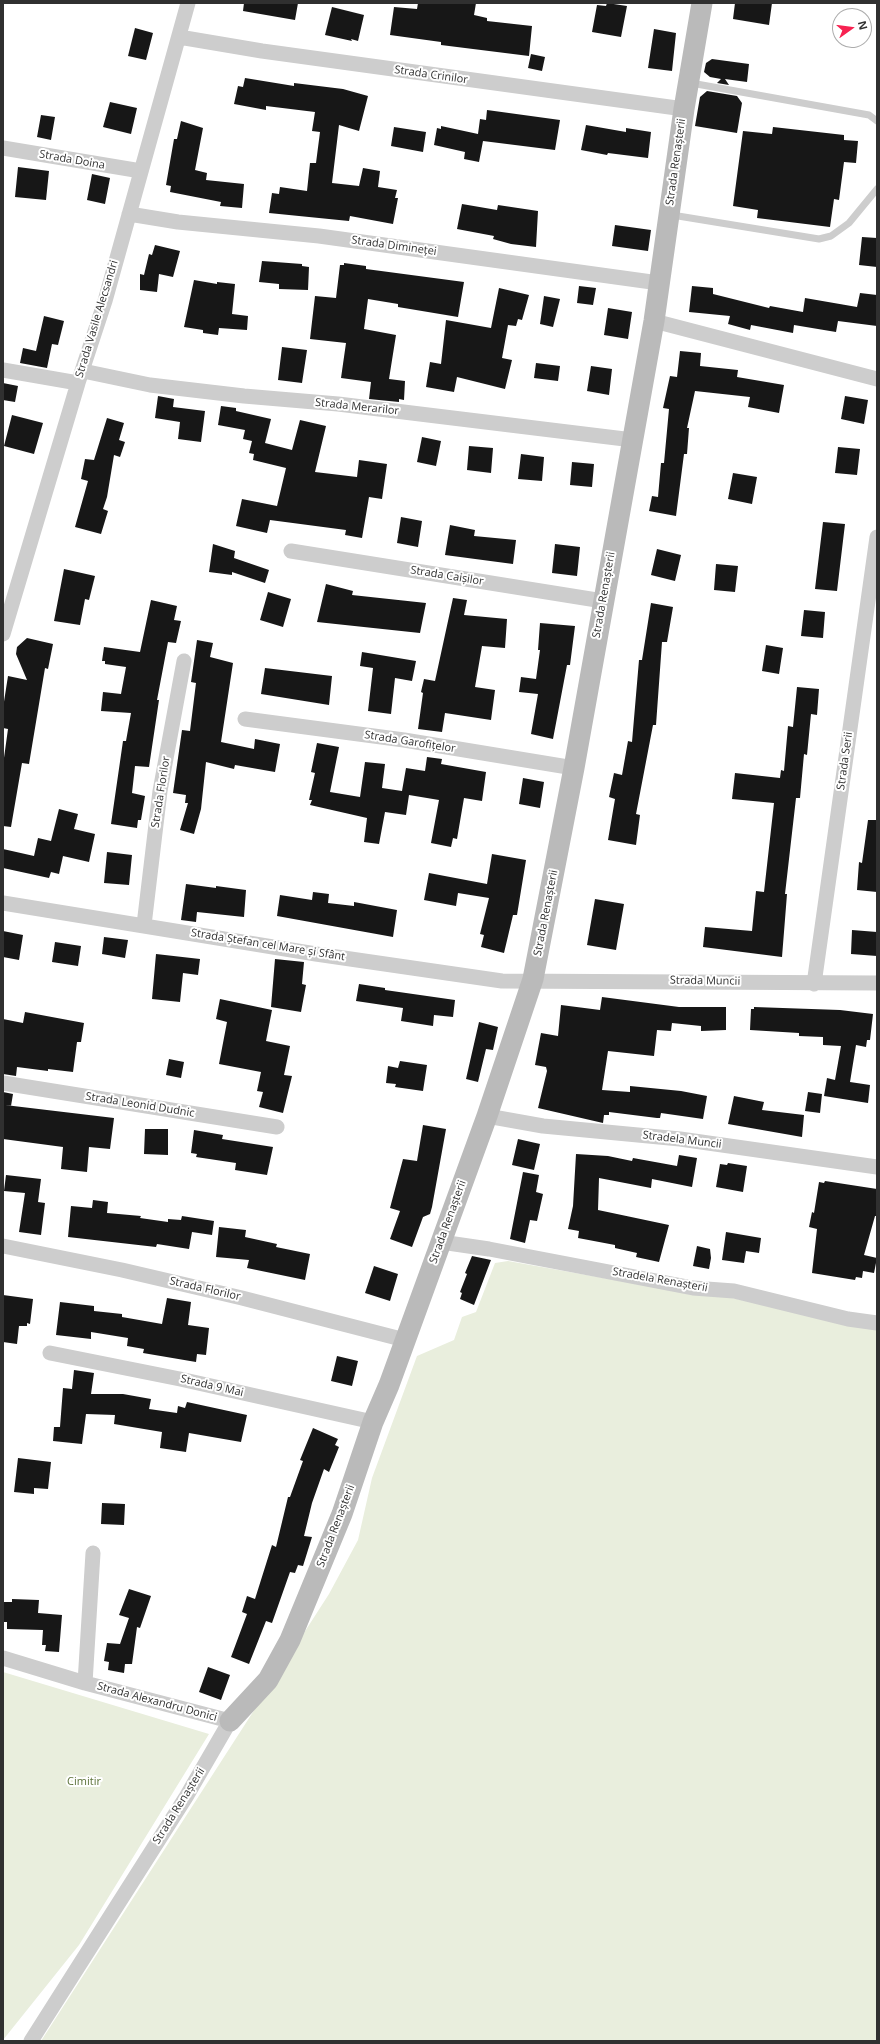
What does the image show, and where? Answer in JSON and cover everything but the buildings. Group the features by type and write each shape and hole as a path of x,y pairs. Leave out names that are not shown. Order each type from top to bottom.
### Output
{"street":[{"name":"Strada Vasile Alecsandri","path":"3,634 9,590 80,377 141,171 188,3"},
{"name":"Strada Renașterii","path":"31,2041 186,1797 230,1722 268,1680 290,1640 342,1514 373,1422 405,1340 487,1116 533,980 574,768 654,321 688,82 702,3"},
{"name":"Strada Crinilor","path":"179,37 262,51 684,109"},
{"name":"Strada Doina","path":"3,148 141,171"},
{"name":"Strada Dimineței","path":"128,214 178,222 319,236 659,283"},
{"path":"654,321 877,379"},
{"name":"Strada Merarilor","path":"3,370 80,377 244,396 338,404 633,440"},
{"name":"Strada Serii","path":"814,984 877,537"},
{"name":"Strada Caișilor","path":"291,551 603,601"},
{"name":"Strada Florilor","path":"144,925 160,791 184,661"},
{"name":"Strada Garofițelor","path":"245,719 404,740 574,768"},
{"name":"Strada Ștefan cel Mare și Sfânt","path":"3,903 316,954 502,981 533,980"},
{"name":"Strada Muncii","path":"533,980 814,984 877,983"},
{"name":"Strada Leonid Dudnic","path":"3,1083 277,1127"},
{"name":"Stradela Muncii","path":"487,1116 544,1126 680,1139 877,1166"},
{"name":"Stradela Renașterii","path":"441,1242 594,1268 694,1288 734,1291 848,1319 877,1323"},
{"name":"Strada Florilor","path":"3,1246 122,1270 242,1298 405,1340"},
{"name":"Strada 9 Mai","path":"50,1353 180,1379 373,1422"},
{"name":"Strada Alexandru Donici","path":"85,1683 93,1553"},
{"name":"Strada Alexandru Donici","path":"3,1658 85,1683 230,1722"}],"lane":[{"path":"688,82 869,115 877,121"},
{"path":"668,215 819,238 831,236 849,223 877,189"}],"green space":[{"path":"508,1261 626,1282 723,1296 877,1329 877,2041 41,2041 329,1594 358,1540 372,1478 417,1356 454,1340 462,1317 476,1312 495,1263"},
{"name":"Cimitir","path":"3,1672 209,1734 79,1945 3,2040"}]}
